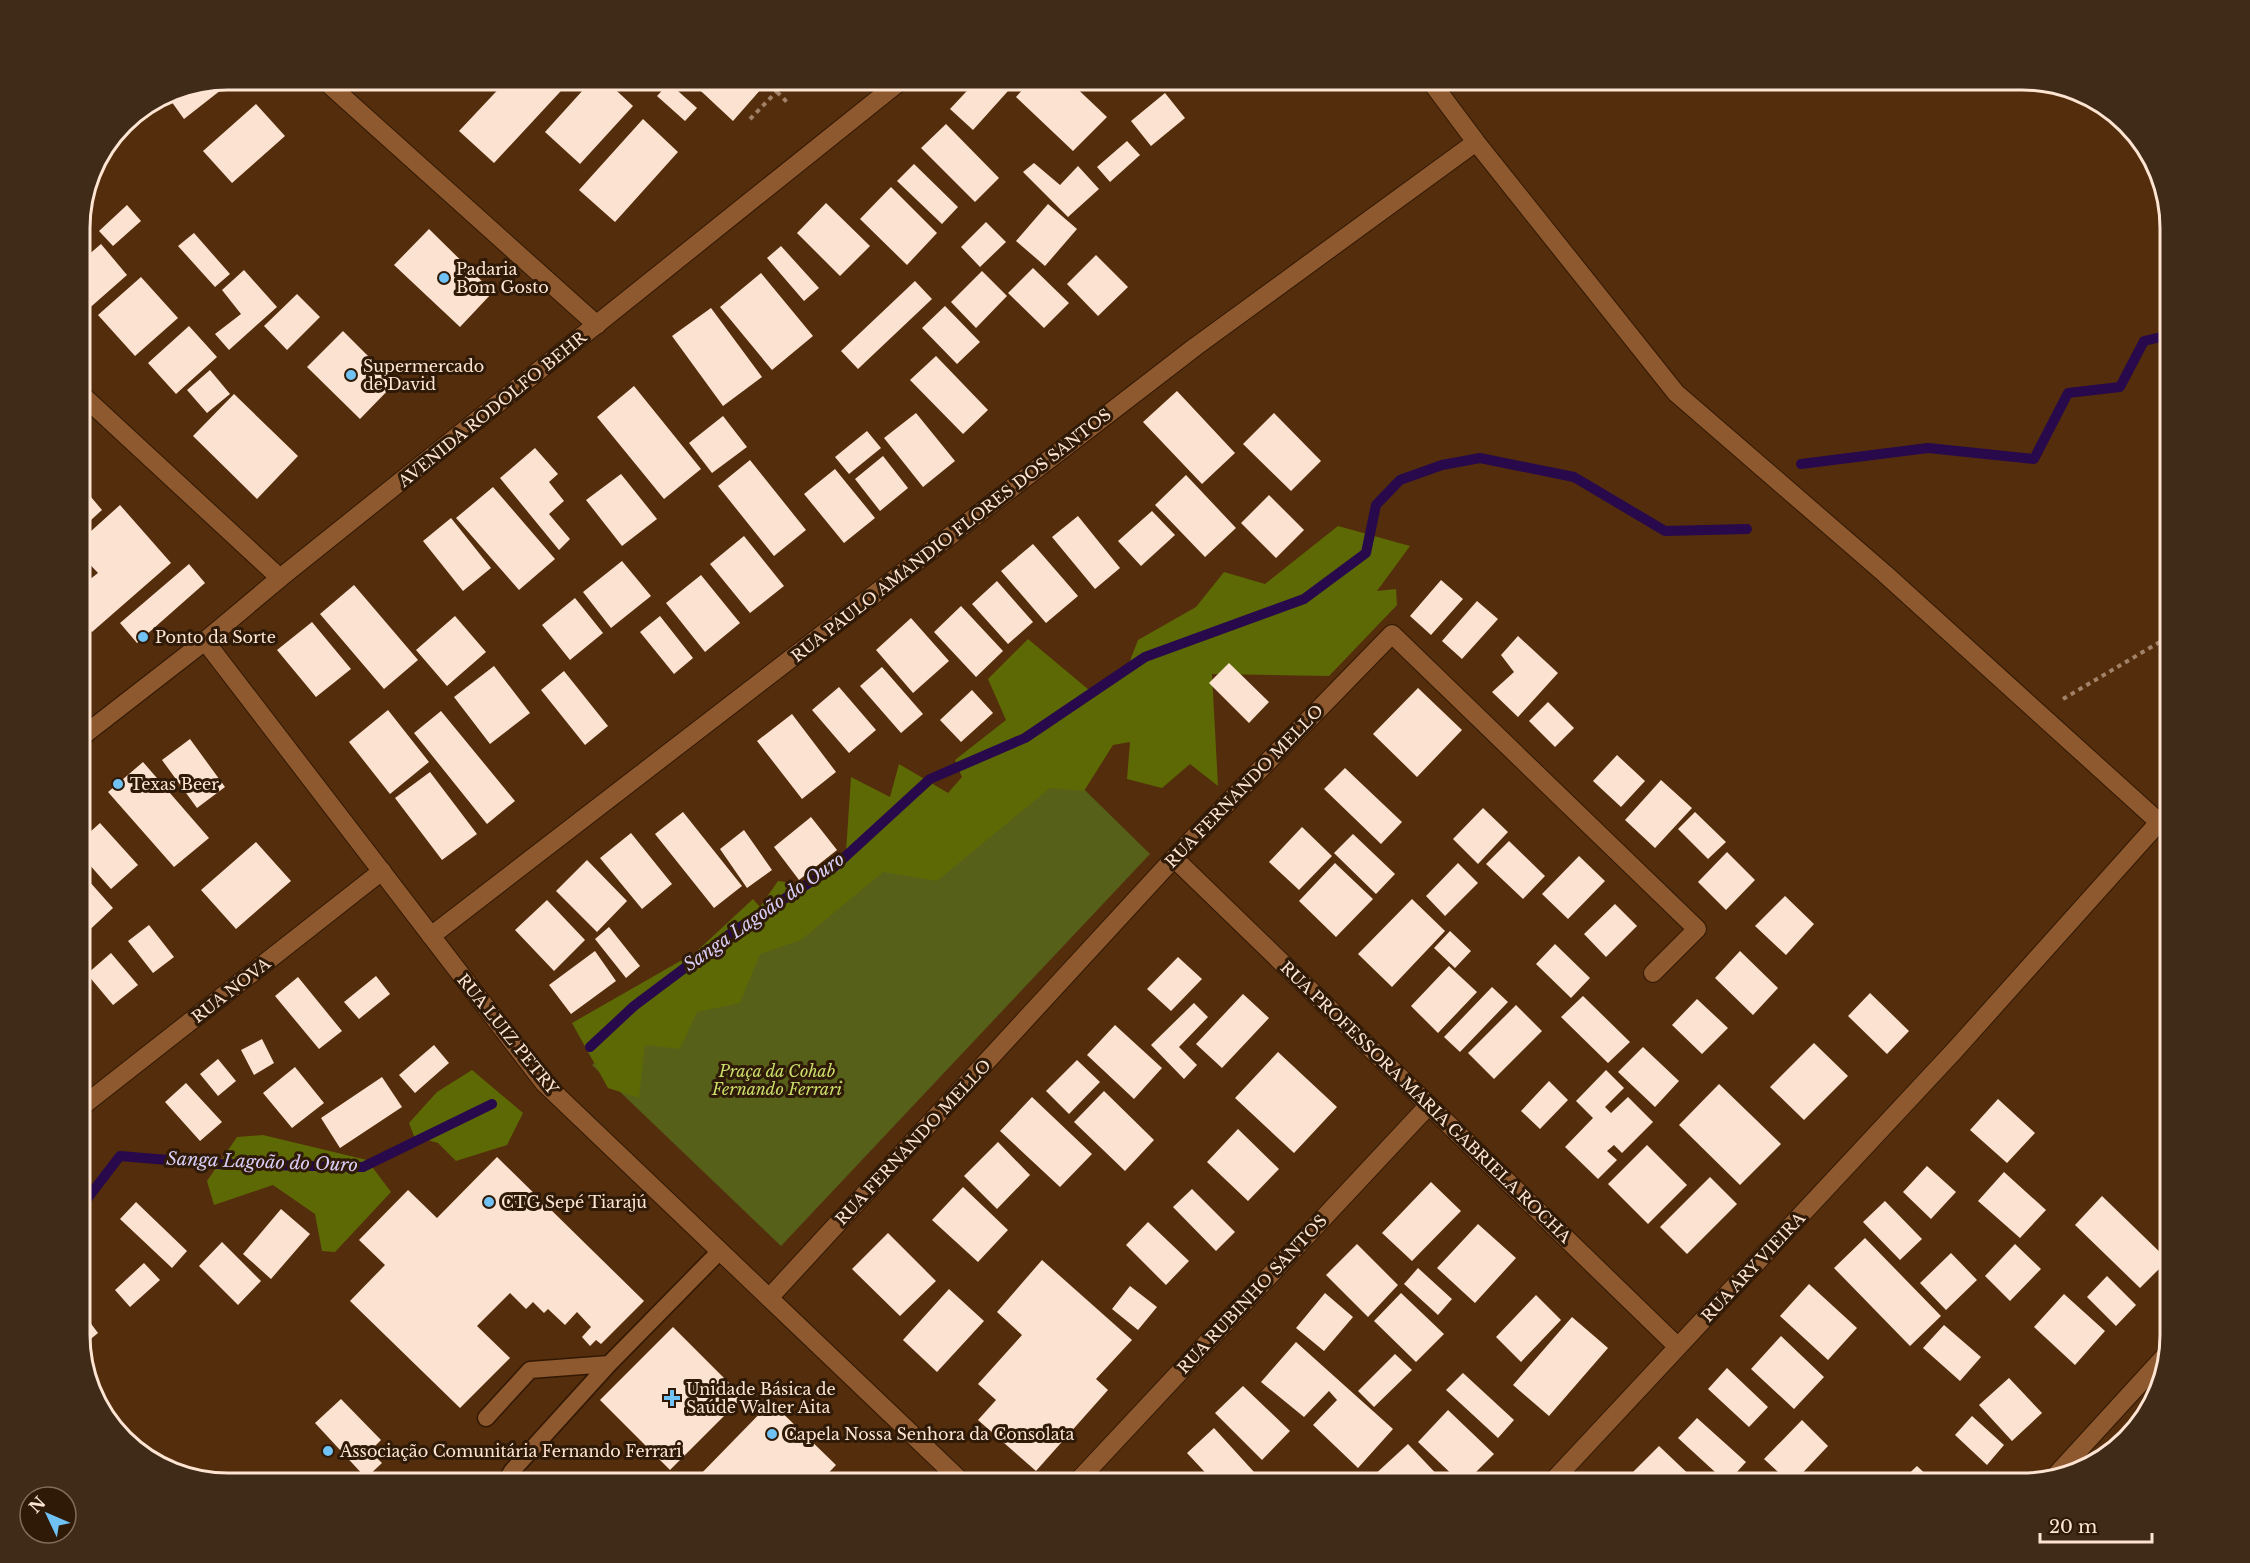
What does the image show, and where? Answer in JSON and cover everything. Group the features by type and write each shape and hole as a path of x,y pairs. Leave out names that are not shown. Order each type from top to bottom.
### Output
{"street":[{"path":"334,90 597,326"},
{"name":"AVENIDA RODOLFO BEHR","path":"90,730 205,641 280,578 891,90"},
{"path":"1437,90 1676,393 1884,573 2039,713 2160,816"},
{"name":"RUA PAULO AMANDIO FLORES DOS SANTOS","path":"431,936 1195,347 1476,142"},
{"path":"90,402 280,578"},
{"name":"RUA FERNANDO MELLO","path":"769,1298 1174,858 1392,634 1697,929 1653,973"},
{"name":"RUA LUIZ PETRY","path":"205,641 544,1083 952,1473"},
{"name":"RUA ARY VIEIRA","path":"1561,1473 2160,830"},
{"name":"RUA PROFESSORA MARIA GABRIELA ROCHA","path":"1174,858 1678,1347"},
{"name":"RUA NOVA","path":"90,1100 382,871"},
{"name":"RUA RUBINHO SANTOS","path":"1086,1473 1429,1105"},
{"path":"2064,1467 2156,1366"}],"lane":[{"path":"511,1473 609,1364 720,1251"},
{"path":"486,1418 530,1370 609,1364"}],"path":[{"path":"750,119 777,92 789,104"},
{"path":"2039,713 2160,642"}],"green space":[{"path":"1338,526 1410,546 1377,591 1396,589 1397,605 1329,676 1212,674 1218,786 1190,764 1162,788 1127,779 1130,742 1113,745 1084,791 1050,788 937,881 883,872 801,940 760,954 740,1003 697,1012 680,1049 645,1045 639,1098 608,1088 572,1023 696,952 753,899 760,907 778,881 808,885 846,852 851,777 890,797 899,764 948,793 962,777 955,760 1006,720 988,679 1028,639 1089,690 1125,674 1138,640 1196,607 1224,572 1265,584"},
{"name":"Praça da Cohab Fernando Ferrari","path":"1047,753 1150,854 781,1246 592,1065"},
{"path":"472,1070 523,1113 507,1145 456,1161 438,1143 414,1136 409,1123 437,1092"},
{"path":"263,1135 367,1160 391,1192 335,1252 322,1251 315,1214 273,1185 214,1205 207,1181 237,1137"}],"building":[{"path":"221,90 184,119 172,102 184,97"},
{"path":"498,90 562,90 494,163 459,131"},
{"path":"583,90 616,90 633,106 580,164 545,132"},
{"path":"663,90 677,90 697,108 685,121 657,96"},
{"path":"700,90 760,90 733,121"},
{"path":"968,90 1008,91 973,130 950,109"},
{"path":"1022,90 1079,90 1107,117 1073,151 1016,97"},
{"path":"1165,93 1185,118 1151,146 1131,121"},
{"path":"256,104 285,136 232,183 203,151"},
{"path":"643,119 678,152 615,222 579,190"},
{"path":"946,124 999,178 975,202 921,148"},
{"path":"1127,141 1140,155 1110,182 1097,167"},
{"path":"1034,163 1060,185 1078,166 1099,189 1068,217 1023,172"},
{"path":"914,164 958,207 942,224 897,181"},
{"path":"891,187 937,233 907,265 860,219"},
{"path":"826,203 870,246 840,276 797,233"},
{"path":"1048,204 1077,229 1045,266 1016,241"},
{"path":"127,205 141,221 113,246 99,231"},
{"path":"986,222 1006,242 980,267 961,247"},
{"name":"Padaria Bom Gosto","path":"429,229 493,292 460,327 394,265"},
{"path":"194,233 230,274 215,287 178,246"},
{"path":"101,244 127,275 90,308 90,253"},
{"path":"781,246 819,288 804,301 767,258"},
{"path":"1096,255 1128,287 1098,316 1067,284"},
{"path":"1033,268 1069,303 1044,328 1008,293"},
{"path":"244,270 277,307 229,350 215,334 241,314 222,290"},
{"path":"982,271 1007,296 976,328 951,302"},
{"path":"761,273 813,336 772,370 720,307"},
{"path":"141,277 178,318 135,356 98,315"},
{"path":"915,281 932,299 858,369 841,351"},
{"path":"297,294 320,317 287,350 264,326"},
{"path":"945,306 980,342 957,364 922,328"},
{"path":"711,308 762,377 723,406 672,336"},
{"path":"189,326 217,357 176,394 148,363"},
{"name":"Supermercado de David","path":"343,331 395,383 360,419 307,367"},
{"path":"936,356 988,410 963,434 910,380"},
{"path":"210,370 230,394 207,413 187,390"},
{"path":"634,386 701,469 664,499 597,417"},
{"path":"1177,391 1235,453 1202,484 1143,422"},
{"path":"234,394 298,456 257,499 193,436"},
{"path":"916,413 955,461 923,487 884,438"},
{"path":"1274,413 1321,461 1291,491 1243,444"},
{"path":"723,416 747,447 712,473 689,443"},
{"path":"867,431 881,448 849,474 835,457"},
{"path":"535,448 558,474 549,482 564,501 549,514 570,539 559,550 500,478"},
{"path":"883,456 908,488 880,511 855,479"},
{"path":"750,460 806,530 774,556 718,486"},
{"path":"835,469 875,518 844,543 804,494"},
{"path":"621,474 657,519 622,546 586,500"},
{"path":"1186,475 1236,528 1205,557 1155,505"},
{"path":"493,487 555,559 519,590 456,518"},
{"path":"1269,495 1304,530 1276,558 1241,523"},
{"path":"90,496 102,510 90,521"},
{"path":"120,505 171,563 92,632 90,630 90,579 98,573 90,565 90,532"},
{"path":"1152,511 1175,535 1141,566 1118,541"},
{"path":"1078,516 1120,568 1095,589 1052,537"},
{"path":"451,518 491,568 463,591 423,541"},
{"path":"744,536 784,586 750,613 710,564"},
{"path":"1033,544 1078,596 1046,623 1001,571"},
{"path":"622,561 651,596 611,628 583,592"},
{"path":"189,564 205,583 137,643 120,623"},
{"path":"701,575 740,623 705,652 666,603"},
{"path":"1441,580 1463,599 1431,635 1410,616"},
{"path":"997,581 1033,622 1008,644 972,604"},
{"path":"354,585 418,660 384,689 320,614"},
{"path":"575,598 603,633 570,660 542,625"},
{"path":"1477,601 1498,619 1462,659 1442,641"},
{"path":"961,606 1003,651 976,677 934,632"},
{"path":"455,616 486,652 447,686 416,650"},
{"path":"660,616 693,658 674,674 640,632"},
{"path":"911,618 949,661 913,693 876,650"},
{"path":"312,622 351,669 316,697 277,650"},
{"path":"1518,636 1558,673 1518,717 1492,692 1514,672 1501,655"},
{"path":"1229,663 1269,702 1249,723 1209,683"},
{"path":"494,666 530,713 490,744 454,697"},
{"path":"882,667 923,714 901,733 860,686"},
{"path":"564,671 608,726 585,745 541,690"},
{"path":"839,687 876,730 849,753 812,710"},
{"path":"1418,688 1462,730 1417,777 1373,734"},
{"path":"972,690 993,713 961,742 940,720"},
{"path":"1548,702 1574,728 1555,747 1529,721"},
{"path":"388,710 429,762 390,794 349,742"},
{"path":"441,711 515,801 487,824 414,733"},
{"path":"792,714 836,772 802,799 757,741"},
{"path":"190,739 225,787 197,808 162,760"},
{"path":"1617,755 1645,781 1621,807 1593,781"},
{"path":"143,762 209,838 174,867 108,792"},
{"path":"1345,768 1402,822 1381,844 1324,789"},
{"path":"430,772 477,834 442,860 395,798"},
{"path":"1661,780 1692,808 1655,848 1625,820"},
{"path":"1483,808 1508,832 1478,864 1453,839"},
{"path":"683,812 742,886 714,908 655,834"},
{"path":"1695,812 1726,842 1708,859 1678,829"},
{"path":"811,817 837,850 799,880 774,847"},
{"path":"100,823 138,865 111,889 90,865 90,832"},
{"path":"1302,827 1332,856 1299,890 1269,862"},
{"path":"744,830 772,870 747,888 720,849"},
{"path":"631,833 672,884 642,909 600,858"},
{"path":"1353,834 1395,874 1376,894 1334,853"},
{"path":"1509,841 1545,876 1523,899 1486,864"},
{"path":"256,842 291,881 236,929 201,890"},
{"path":"1727,852 1755,880 1726,910 1698,882"},
{"path":"1579,856 1605,881 1568,919 1542,894"},
{"path":"587,860 627,901 597,932 556,891"},
{"path":"1335,863 1373,899 1336,937 1299,901"},
{"path":"1458,863 1478,883 1445,916 1426,896"},
{"path":"90,882 113,908 90,930"},
{"path":"1785,896 1814,924 1786,955 1755,926"},
{"path":"1412,899 1445,931 1392,987 1358,954"},
{"path":"547,900 585,940 554,971 515,930"},
{"path":"1615,904 1637,926 1606,957 1584,934"},
{"path":"149,925 174,957 153,973 128,941"},
{"path":"609,927 640,966 626,978 595,939"},
{"path":"1450,931 1471,951 1455,968 1434,948"},
{"path":"1555,944 1590,978 1571,998 1536,964"},
{"path":"595,951 616,981 571,1014 549,985"},
{"path":"1740,951 1778,988 1753,1015 1715,978"},
{"path":"111,953 138,985 113,1005 90,978 90,971"},
{"path":"1178,957 1202,979 1171,1011 1147,989"},
{"path":"1449,966 1477,992 1438,1033 1411,1006"},
{"path":"376,976 390,994 359,1019 344,1002"},
{"path":"298,977 342,1031 319,1049 275,996"},
{"path":"1492,987 1508,1002 1460,1052 1444,1037"},
{"path":"1870,993 1909,1031 1887,1054 1848,1016"},
{"path":"1243,994 1269,1018 1222,1068 1196,1044"},
{"path":"1583,996 1630,1042 1608,1063 1561,1017"},
{"path":"1697,999 1728,1028 1702,1054 1672,1025"},
{"path":"1194,1003 1208,1017 1179,1047 1197,1065 1184,1079 1151,1045"},
{"path":"1516,1005 1542,1031 1494,1079 1468,1053"},
{"path":"1115,1025 1162,1068 1134,1099 1087,1055"},
{"path":"262,1039 274,1063 254,1075 241,1050"},
{"path":"1814,1043 1848,1076 1804,1120 1770,1087"},
{"path":"434,1045 449,1063 415,1093 399,1075"},
{"path":"1643,1047 1679,1081 1655,1107 1618,1072"},
{"path":"1278,1052 1337,1107 1294,1153 1235,1098"},
{"path":"218,1059 236,1081 218,1096 200,1074"},
{"path":"1077,1060 1100,1082 1069,1114 1046,1091"},
{"path":"295,1067 324,1103 292,1128 263,1093"},
{"path":"1606,1070 1624,1088 1605,1107 1611,1113 1628,1097 1653,1122 1622,1153 1614,1145 1607,1151 1617,1160 1598,1179 1565,1147 1593,1118 1576,1101"},
{"path":"382,1077 402,1107 340,1148 321,1118"},
{"path":"1549,1081 1568,1100 1540,1129 1521,1111"},
{"path":"186,1083 222,1122 200,1141 165,1102"},
{"path":"1719,1084 1781,1144 1740,1185 1679,1125"},
{"path":"1104,1091 1154,1140 1125,1171 1074,1122"},
{"path":"1032,1097 1092,1154 1060,1187 1000,1131"},
{"path":"1998,1099 2035,1133 2007,1163 1970,1130"},
{"path":"1238,1129 1279,1169 1248,1201 1207,1162"},
{"path":"998,1142 1030,1175 997,1209 964,1176"},
{"path":"1647,1145 1687,1185 1648,1224 1608,1184"},
{"path":"497,1157 644,1301 601,1344 596,1340 590,1346 582,1337 591,1327 577,1312 565,1325 548,1309 544,1313 533,1302 526,1309 510,1293 477,1326 510,1358 460,1408 350,1301 385,1265 359,1240 408,1190 437,1218"},
{"path":"1927,1166 1956,1192 1931,1219 1903,1192"},
{"path":"2004,1172 2046,1210 2020,1238 1978,1201"},
{"path":"1710,1177 1737,1204 1687,1254 1660,1227"},
{"path":"1431,1182 1461,1211 1412,1261 1382,1233"},
{"path":"963,1187 1008,1230 978,1262 932,1220"},
{"path":"1192,1189 1235,1232 1216,1251 1173,1207"},
{"path":"2102,1196 2160,1252 2160,1268 2140,1288 2075,1225"},
{"path":"1885,1201 1922,1239 1900,1260 1863,1222"},
{"path":"136,1202 187,1251 172,1268 120,1219"},
{"path":"281,1209 310,1234 271,1279 243,1254"},
{"path":"1148,1222 1189,1261 1166,1285 1126,1245"},
{"path":"1478,1224 1516,1258 1475,1303 1437,1268"},
{"path":"888,1233 936,1281 900,1316 852,1269"},
{"path":"1865,1238 1941,1316 1910,1346 1834,1268"},
{"path":"222,1242 261,1281 238,1305 199,1266"},
{"path":"1357,1244 1398,1285 1368,1317 1326,1275"},
{"path":"2015,1244 2041,1269 2010,1301 1985,1276"},
{"path":"1951,1253 1977,1280 1946,1310 1920,1283"},
{"path":"1042,1260 1132,1340 1096,1379 1108,1390 1036,1471 978,1420 996,1400 978,1384 1022,1335 997,1312"},
{"path":"144,1263 160,1280 130,1307 115,1290"},
{"path":"1418,1268 1452,1299 1438,1315 1404,1284"},
{"path":"2107,1276 2136,1305 2116,1326 2087,1297"},
{"path":"1809,1284 1857,1328 1828,1360 1780,1316"},
{"path":"1130,1286 1157,1307 1138,1330 1112,1309"},
{"path":"949,1289 984,1321 937,1372 903,1340"},
{"path":"1325,1293 1353,1317 1324,1351 1296,1328"},
{"path":"1401,1293 1444,1334 1416,1362 1374,1321"},
{"path":"2064,1294 2105,1331 2075,1365 2034,1327"},
{"path":"1536,1295 1561,1320 1521,1362 1496,1337"},
{"path":"1572,1317 1608,1348 1549,1416 1513,1385"},
{"path":"90,1322 98,1333 90,1340"},
{"path":"1944,1325 1981,1357 1960,1381 1923,1348"},
{"name":"Unidade Básica de Saúde Walter Aita","path":"673,1327 743,1397 670,1470 600,1400"},
{"path":"1781,1336 1824,1377 1794,1409 1751,1369"},
{"path":"1296,1342 1393,1429 1358,1468 1313,1425 1337,1400 1329,1391 1304,1417 1261,1382"},
{"path":"1395,1354 1412,1370 1374,1407 1358,1391"},
{"path":"1727,1368 1768,1407 1749,1427 1708,1389"},
{"path":"1463,1373 1514,1420 1498,1438 1446,1390"},
{"path":"2009,1378 2042,1413 2012,1441 1979,1405"},
{"path":"1243,1386 1290,1431 1262,1460 1215,1413"},
{"path":"341,1399 381,1440 370,1451 382,1463 371,1473 361,1473 315,1423"},
{"name":"Capela Nossa Senhora da Consolata","path":"771,1402 836,1465 828,1473 702,1473"},
{"path":"1448,1410 1494,1454 1475,1473 1451,1473 1418,1442"},
{"path":"1972,1416 2004,1445 1987,1465 1955,1435"},
{"path":"1697,1418 1746,1462 1736,1473 1716,1473 1678,1438"},
{"path":"1802,1420 1828,1446 1802,1473 1779,1473 1764,1459"},
{"path":"1214,1428 1254,1472 1206,1473 1187,1453"},
{"path":"1408,1444 1436,1473 1376,1473"},
{"path":"1659,1446 1687,1473 1632,1473"},
{"path":"1917,1466 1924,1473 1910,1473"}],"waterway":[{"name":"Sanga Lagoão do Ouro","path":"1801,464 1928,448 2034,459 2068,393 2120,387 2144,341 2160,337"},
{"name":"Sanga Lagoão do Ouro","path":"590,1047 634,1006 734,931 834,867 930,779 1025,738 1145,657 1304,599 1366,553 1376,505 1400,480 1442,465 1480,458 1574,477 1665,531 1747,529"},
{"name":"Sanga Lagoão do Ouro","path":"90,1195 120,1156 215,1164 363,1167 492,1104"}],"place":[{"name":"Padaria Bom Gosto","path":"444,278"},
{"name":"Supermercado de David","path":"351,375"},
{"name":"Ponto da Sorte","path":"143,637"},
{"name":"Texas Beer","path":"118,784"},
{"name":"CTG Sepé Tiarajú","path":"489,1202"},
{"name":"Unidade Básica de Saúde Walter Aita","path":"672,1398"},
{"name":"Capela Nossa Senhora da Consolata","path":"772,1434"},
{"name":"Associação Comunitária Fernando Ferrari","path":"328,1451"}]}
